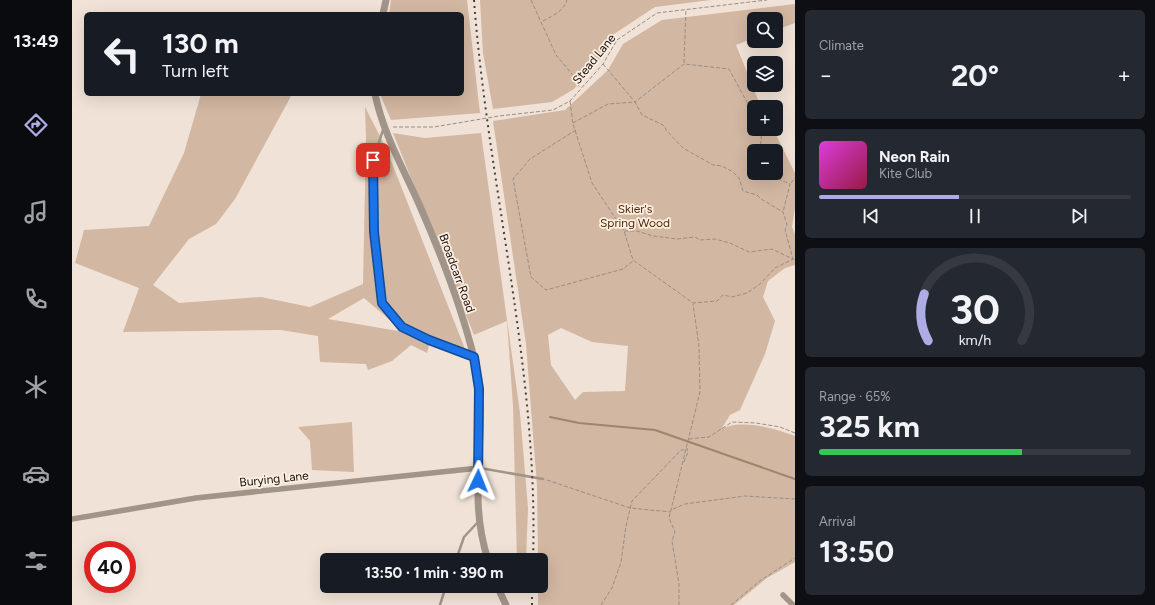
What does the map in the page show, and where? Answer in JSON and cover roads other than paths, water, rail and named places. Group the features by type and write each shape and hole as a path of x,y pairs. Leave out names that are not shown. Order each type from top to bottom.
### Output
{"street":[{"path":"383,12 386,0"},
{"name":"Broadcarr Road","path":"376,96 384,128 419,205 447,273 474,357 479,389 478,494 482,540 486,553"},
{"name":"Burying Lane","path":"72,519 196,498 479,468"},
{"path":"500,593 506,605"},
{"path":"783,595 793,605"}],"lane":[{"path":"384,128 373,160 374,232 382,303 402,327 429,340 474,357"},
{"path":"479,468 517,476 543,479"},
{"path":"458,553 464,537 480,521"},
{"path":"440,605 444,593"}],"waterway":[{"path":"550,417 579,423 655,430 795,479"}],"railway":[{"path":"474,0 490,140 521,349 533,489 533,553"},
{"path":"532,593 532,605"}],"park label":[{"name":"Skier's Spring Wood","path":"635,216"}]}
